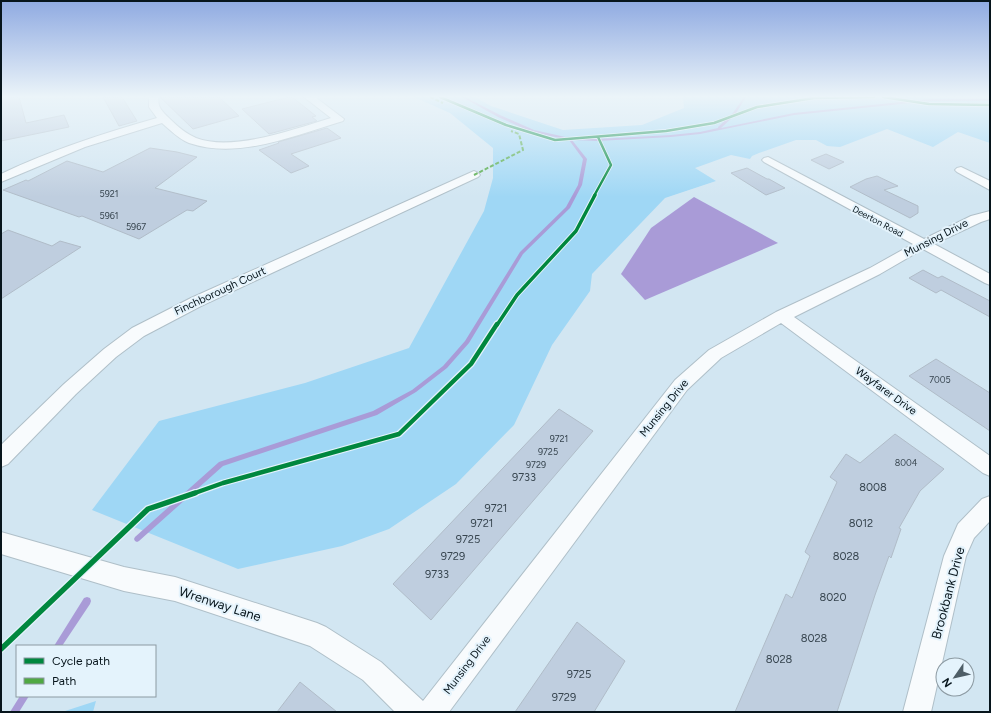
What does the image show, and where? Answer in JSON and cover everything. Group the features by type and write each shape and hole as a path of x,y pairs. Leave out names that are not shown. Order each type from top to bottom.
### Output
{"street":[{"path":"1,178 41,159 81,144 127,130"},
{"path":"176,130 193,140 204,144 226,145 263,140 298,130"},
{"name":"Deerton Road","path":"768,160 922,245 990,280"},
{"path":"961,170 990,186"},
{"name":"Finchborough Court","path":"1,458 70,389 110,353 138,332 196,302 474,175"},
{"name":"Munsing Drive","path":"432,712 681,385 715,354 782,316 875,271 922,245 976,218 990,215"},
{"name":"Wayfarer Drive","path":"782,316 990,467"},
{"name":"Brookbank Drive","path":"917,712 955,556 966,531 990,506"},
{"name":"Wrenway Lane","path":"1,543 124,579 175,589 317,636 372,671 415,712"}],"shaded area":[{"path":"471,130 884,130 840,147 827,146 816,140 796,140 759,153 752,156 750,159 731,155 695,168 716,181 665,198 592,274 590,291 552,345 514,425 456,484 389,529 342,546 238,569 92,510 159,421 305,383 409,348 484,211 493,178 493,148"},
{"path":"890,130 990,130 990,143 958,132 933,147"},
{"path":"694,197 778,243 645,300 621,274 651,228"},
{"path":"96,701 93,712 62,712"}],"building":[{"path":"1,130 53,130 1,141"},
{"path":"265,130 283,130 269,134"},
{"path":"319,130 330,130 341,138 291,154 309,166 291,173 259,150 279,143 278,142"},
{"path":"150,148 197,157 155,188 207,201 193,211 187,210 139,239 82,216 79,217 3,190 26,180 28,181 67,161 103,172"},
{"path":"826,154 844,162 829,169 811,160"},
{"path":"747,168 785,188 766,195 731,173"},
{"path":"877,176 898,186 884,190 918,206 918,213 910,218 850,187 866,179"},
{"path":"8,230 52,246 60,241 81,247 1,299 1,234"},
{"path":"923,270 938,278 942,276 990,301 990,317 941,290 936,293 909,278"},
{"path":"936,359 990,393 990,431 909,376"},
{"path":"559,409 593,431 431,620 393,584"},
{"path":"895,434 944,469 920,491 899,528 901,529 891,558 889,556 875,595 837,712 735,712 786,594 792,598 810,556 805,552 837,482 830,477 846,454 860,463"},
{"path":"577,622 625,661 594,712 515,712"},
{"path":"300,682 337,712 277,712"}],"waterway":[{"path":"531,130 570,139"},
{"path":"570,139 597,140 671,136 713,130"},
{"path":"137,539 221,464 375,413 414,391 445,367 467,342 521,253 568,208 580,185 585,159 570,139"},
{"path":"59,645 87,601"},
{"path":"14,712 24,697"}],"marked path":[{"path":"474,175 523,150 519,134 511,131"}],"cycle path":[{"path":"523,130 555,140 670,130"},
{"path":"1,649 148,509 223,483 399,434 471,364 517,295 576,231 611,165 598,137"}]}
